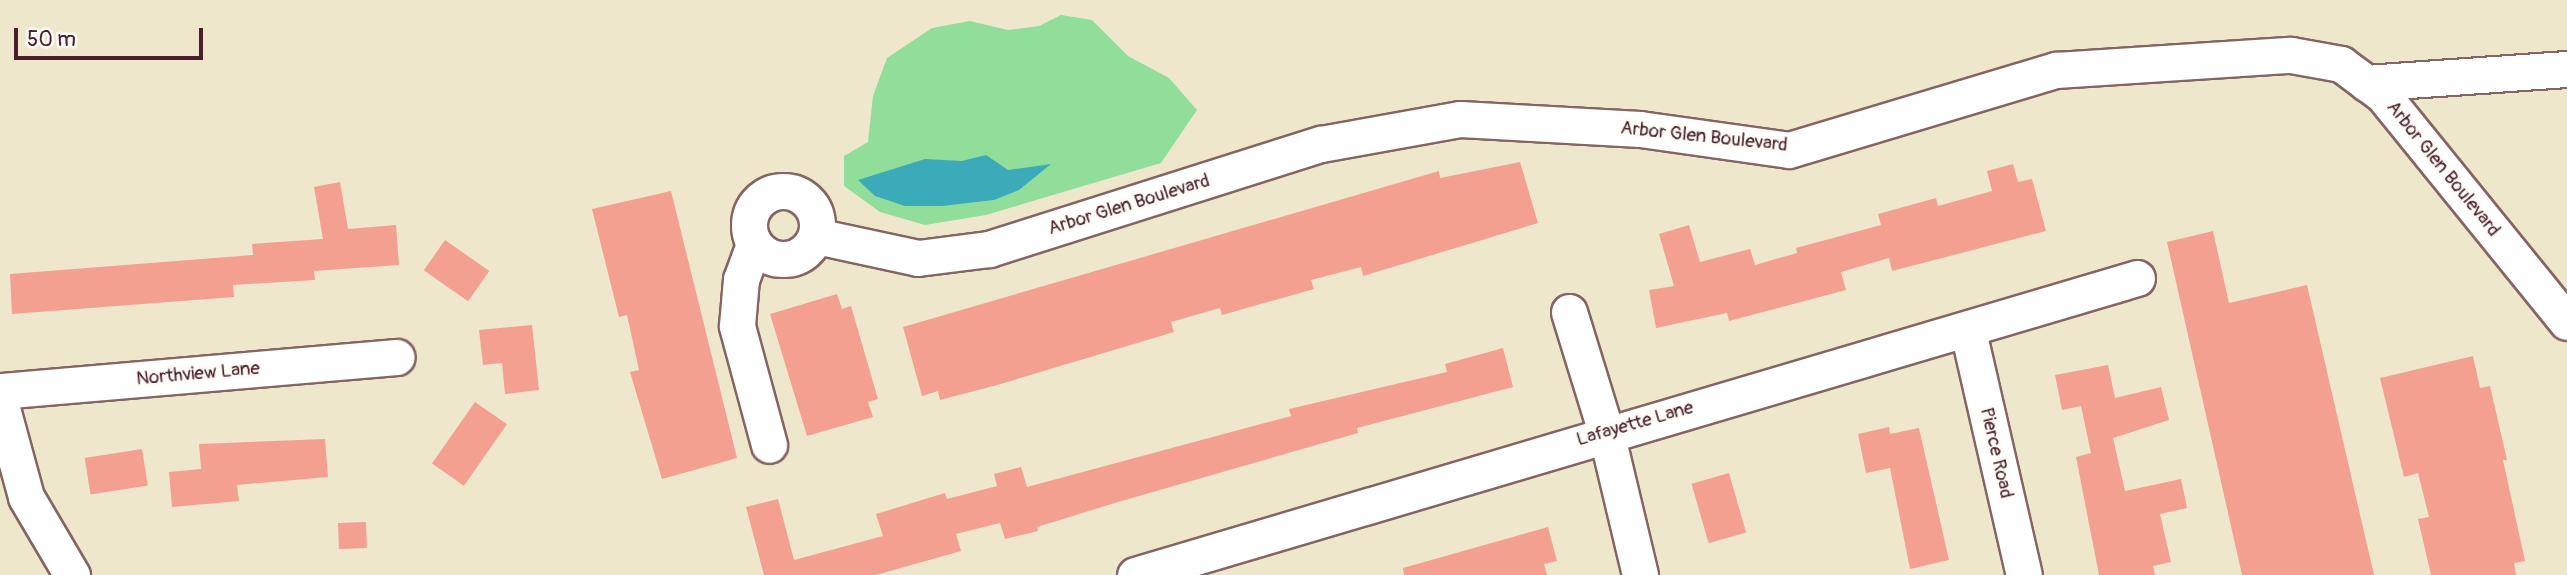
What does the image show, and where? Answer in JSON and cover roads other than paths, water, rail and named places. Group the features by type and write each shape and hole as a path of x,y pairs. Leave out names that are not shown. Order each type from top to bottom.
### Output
{"street":[{"name":"Arbor Glen Boulevard","path":"816,236 918,258 989,249 1321,144 1460,119 1640,129 1789,150 2056,70 2291,55 2341,64 2383,95 2567,322"},
{"path":"2366,83 2567,69"},
{"path":"793,192 810,204 816,214 816,236 811,246 791,259 766,256 754,244 749,233 751,211 769,193 793,192"},
{"path":"754,244 741,279 737,326 769,445"},
{"name":"Lafayette Lane","path":"1135,575 1606,432 1968,331 2137,278"},
{"path":"1569,312 1606,432 1640,575"},
{"name":"Pierce Road","path":"1968,331 2024,575"},
{"name":"Northview Lane","path":"0,391 397,357"},
{"path":"0,401 26,497 72,575"}],"water":[{"path":"986,155 1008,170 1051,164 1019,190 994,200 942,206 905,206 875,196 858,180 925,159 962,161"}]}
